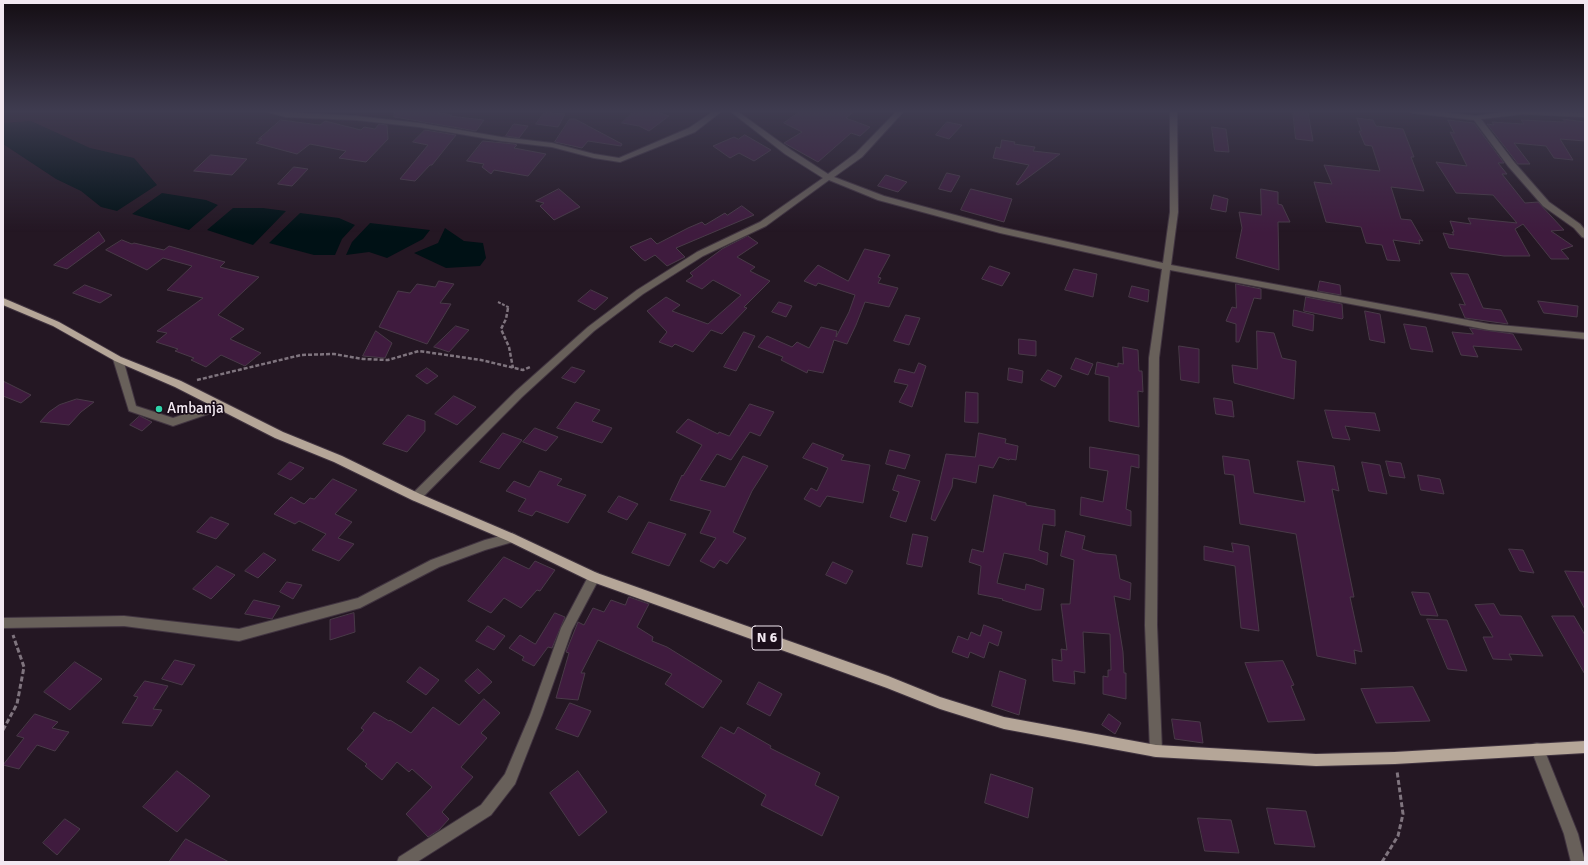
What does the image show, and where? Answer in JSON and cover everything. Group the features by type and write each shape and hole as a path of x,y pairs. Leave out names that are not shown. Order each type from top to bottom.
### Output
{"main road":[{"name":"N 6","path":"3,301 56,324 118,359 178,384 279,435 338,458 416,497 512,538 594,577 866,674 940,703 1004,723 1156,751 1316,760 1395,758 1585,747"}],"street":[{"path":"576,151 620,160 641,151"},
{"path":"787,151 827,178 881,198 1000,230 1167,267 1489,327 1585,336"},
{"path":"416,497 520,394 591,330 640,292 700,254 763,224 862,151"},
{"path":"1156,751 1151,625 1154,358 1174,212 1174,151"},
{"path":"1501,151 1546,204 1576,226 1585,235"},
{"path":"118,359 132,408 173,422 220,406"},
{"path":"6,623 124,621 239,635 360,603 442,561 485,545 512,538"},
{"path":"404,862 486,810 510,779 536,715 567,628 594,577"},
{"path":"1537,749 1571,834 1578,862"}],"path":[{"path":"498,302 508,307 506,319 500,329 510,346 513,368"},
{"path":"178,384 227,374 301,355 334,354 363,359 388,360 419,351 481,360 523,370 536,366"},
{"path":"3,730 17,704 24,667 6,623"},
{"path":"1382,862 1398,836 1403,814 1395,758"}],"shaded area":[{"path":"14,151 105,151 134,158 157,185 117,211 101,207 81,191 56,179"},
{"path":"162,193 206,200 218,205 189,230 132,214"},
{"path":"233,208 263,208 286,211 253,245 207,230"},
{"path":"300,213 339,218 355,225 342,239 335,255 314,255 269,243"},
{"path":"370,223 430,230 423,239 387,258 369,252 346,255 352,242"},
{"path":"445,228 464,241 483,243 486,258 480,266 446,268 414,253 438,243"}],"building":[{"path":"287,151 300,151 297,154"},
{"path":"346,151 376,151 366,162 339,158"},
{"path":"423,151 443,151 432,165 430,165 415,181 400,179"},
{"path":"475,151 532,151 546,154 528,176 494,170 491,174 482,167 484,164 467,161"},
{"path":"721,151 769,151 754,161 739,153 730,158"},
{"path":"799,151 830,151 818,162"},
{"path":"995,151 1036,151 1060,154 1018,185 1016,184 1029,165 993,158"},
{"path":"1374,151 1412,151 1414,157 1411,157 1424,191 1391,187 1401,219 1411,220 1423,241 1419,240 1420,244 1393,240 1400,261 1387,260 1382,245 1366,243 1361,227 1326,222 1314,182 1332,184 1324,165 1380,171"},
{"path":"1460,151 1495,151 1504,163 1498,163 1507,174 1502,174 1525,203 1538,202 1564,230 1551,231 1573,246 1561,250 1569,259 1551,259 1523,224 1515,229 1530,256 1504,256 1449,248 1443,233 1454,235 1450,221 1471,224 1468,218 1517,223 1493,195 1456,193 1436,162 1467,166"},
{"path":"1508,151 1520,151 1530,164 1518,164"},
{"path":"1550,151 1568,151 1573,160 1554,158"},
{"path":"211,155 247,159 232,175 194,171"},
{"path":"294,167 308,169 292,186 278,184"},
{"path":"947,173 960,176 951,192 939,189"},
{"path":"886,175 907,182 898,192 878,186"},
{"path":"559,189 580,207 554,220 540,206 544,203 536,201"},
{"path":"971,189 1012,199 1004,222 961,210"},
{"path":"1261,189 1278,192 1278,204 1282,205 1290,222 1278,222 1279,270 1236,258 1242,228 1239,212 1261,215"},
{"path":"1214,195 1228,199 1226,212 1211,209"},
{"path":"742,206 754,215 676,248 685,257 667,266 655,255 645,261 630,247 651,238 657,244 702,222 705,225 725,213 727,215"},
{"path":"99,232 105,241 67,269 54,265"},
{"path":"748,236 758,243 737,257 755,267 750,271 770,281 744,307 747,308 722,334 711,330 693,352 675,344 672,347 659,342 667,332 647,311 666,297 680,305 672,311 708,324 741,295 713,280 702,289 686,281 693,276 690,273 722,249"},
{"path":"122,240 132,244 134,243 164,250 169,246 225,262 220,267 259,277 218,315 244,329 230,339 261,353 245,366 221,355 206,367 191,360 194,358 175,351 178,349 156,342 167,333 157,331 203,298 167,290 192,266 163,258 147,270 106,250"},
{"path":"865,249 890,255 878,277 881,278 878,283 898,288 889,307 865,302 847,344 834,340 823,373 808,370 807,373 781,360 783,357 758,347 767,336 792,347 797,342 809,348 821,327 837,331 836,337 849,312 855,295 818,283 816,286 804,281 818,265 848,281"},
{"path":"990,266 1010,273 1002,286 982,279"},
{"path":"1074,269 1097,274 1093,297 1065,290"},
{"path":"1451,273 1468,274 1483,308 1501,310 1508,324 1465,318 1459,304 1465,305"},
{"path":"439,281 454,284 440,303 451,304 427,344 379,327 398,291 410,293 417,284 435,287"},
{"path":"1320,281 1340,285 1341,295 1318,291"},
{"path":"1236,284 1261,289 1261,299 1254,298 1239,342 1236,342 1236,324 1226,321 1232,307 1236,308"},
{"path":"85,285 112,295 100,303 73,293"},
{"path":"1132,286 1149,290 1148,302 1129,297"},
{"path":"591,290 608,298 595,310 578,301"},
{"path":"1306,297 1342,304 1343,318 1304,311"},
{"path":"1538,301 1578,306 1577,317 1544,313"},
{"path":"779,302 792,306 786,317 772,312"},
{"path":"1294,310 1314,315 1313,331 1293,326"},
{"path":"1365,311 1380,314 1385,343 1370,340"},
{"path":"906,315 920,318 909,345 894,341"},
{"path":"1404,324 1426,327 1433,352 1411,349"},
{"path":"456,326 469,330 449,352 434,347"},
{"path":"1470,328 1513,334 1522,350 1473,346 1478,357 1461,355 1452,332 1473,334"},
{"path":"376,331 392,343 385,358 363,356"},
{"path":"1257,331 1274,333 1282,358 1296,361 1294,399 1234,383 1232,365 1257,369"},
{"path":"744,332 755,336 736,371 724,367"},
{"path":"1019,339 1036,341 1036,356 1019,354"},
{"path":"1179,346 1199,349 1199,383 1181,380"},
{"path":"1123,347 1138,350 1139,371 1142,371 1143,392 1138,391 1139,427 1109,421 1109,377 1095,374 1097,362 1118,367 1118,363 1123,364"},
{"path":"1076,358 1093,364 1088,375 1071,369"},
{"path":"919,363 926,366 912,407 899,402 908,385 894,382 899,369 914,373"},
{"path":"572,367 585,371 575,383 562,378"},
{"path":"427,368 438,376 427,384 416,376"},
{"path":"1009,368 1023,371 1022,383 1008,380"},
{"path":"1048,370 1062,376 1055,387 1041,380"},
{"path":"3,381 31,395 21,403 3,396"},
{"path":"966,392 978,393 978,423 965,422"},
{"path":"454,396 476,407 457,425 435,414"},
{"path":"1214,398 1232,401 1234,417 1216,414"},
{"path":"77,399 94,402 81,412 69,425 40,422 49,412 59,405"},
{"path":"576,402 600,410 592,421 612,428 602,443 557,428"},
{"path":"750,404 774,412 760,436 750,432 731,460 717,454 700,480 725,487 743,456 768,466 752,491 733,532 746,538 727,564 720,560 714,568 700,561 716,538 700,533 711,511 670,500 682,475 683,476 702,445 676,432 688,419 718,434 719,432 729,436"},
{"path":"1325,410 1375,413 1380,431 1345,426 1350,440 1333,438"},
{"path":"408,415 425,421 425,431 407,452 383,444"},
{"path":"140,416 152,422 142,431 130,425"},
{"path":"535,428 558,437 546,451 523,442"},
{"path":"503,433 522,440 499,469 480,462"},
{"path":"979,433 1006,439 1005,443 1018,446 1016,460 1009,460 999,457 993,468 979,465 976,483 953,478 952,487 935,521 931,519 946,454 975,457"},
{"path":"813,443 844,455 841,460 870,465 863,503 827,496 820,507 804,499 811,488 817,491 828,468 803,458"},
{"path":"1090,447 1139,455 1139,468 1131,466 1126,509 1131,511 1131,526 1080,515 1081,497 1103,502 1108,471 1090,468"},
{"path":"890,450 910,455 905,469 886,464"},
{"path":"1223,456 1249,460 1254,493 1305,502 1297,461 1334,466 1339,491 1332,489 1354,597 1350,597 1362,652 1354,650 1356,664 1317,656 1296,534 1240,524 1234,475 1225,474"},
{"path":"1386,461 1401,463 1405,478 1390,476"},
{"path":"290,462 304,468 291,480 278,474"},
{"path":"1362,462 1380,465 1387,494 1369,491"},
{"path":"540,471 562,479 557,485 586,495 568,523 536,511 532,516 518,511 526,499 506,491 514,481 529,487"},
{"path":"898,475 920,481 906,522 890,517 899,492 893,490"},
{"path":"1418,475 1440,479 1444,494 1421,490"},
{"path":"333,479 357,490 335,514 352,522 338,538 354,544 339,561 312,550 326,534 299,521 295,524 274,514 291,497 304,504 310,498 314,499"},
{"path":"994,495 1026,503 1026,505 1055,510 1055,526 1043,524 1039,550 1048,553 1047,565 1033,559 1004,553 997,583 1025,590 1026,584 1044,589 1041,610 1035,610 1002,600 1003,599 978,594 981,566 969,562 972,549 983,552"},
{"path":"619,496 638,504 627,520 608,512"},
{"path":"211,517 229,524 216,539 197,532"},
{"path":"649,522 686,534 669,566 632,553"},
{"path":"1066,531 1085,536 1082,549 1095,553 1116,555 1120,579 1131,583 1130,600 1114,596 1123,652 1124,673 1126,673 1126,699 1103,694 1103,676 1108,677 1108,670 1111,670 1110,634 1083,632 1085,673 1074,671 1075,684 1053,681 1052,659 1062,661 1061,649 1067,650 1061,604 1070,604 1074,560 1061,556"},
{"path":"913,534 928,537 922,567 907,564"},
{"path":"1232,543 1249,546 1259,631 1241,628 1235,566 1204,560 1204,546 1233,552"},
{"path":"1509,549 1523,550 1534,573 1520,571"},
{"path":"264,553 276,560 258,578 245,571"},
{"path":"504,557 529,569 535,561 555,570 540,591 537,590 521,608 504,598 491,613 468,601"},
{"path":"833,562 853,571 846,584 826,575"},
{"path":"217,566 235,575 211,599 193,589"},
{"path":"1565,571 1585,572 1585,609"},
{"path":"287,582 302,585 293,599 280,592"},
{"path":"1412,592 1429,593 1438,616 1421,615"},
{"path":"629,597 649,604 637,627 653,637 652,641 667,647 722,681 703,708 665,684 672,674 598,640 581,673 585,673 578,700 556,698 569,653 566,652 578,622 584,625 593,608 604,612 611,600 625,605"},
{"path":"254,600 280,606 272,619 245,614"},
{"path":"1494,604 1500,615 1521,616 1543,656 1509,654 1512,660 1493,659 1483,637 1493,637 1475,605"},
{"path":"354,613 355,632 330,640 330,620"},
{"path":"555,613 565,617 552,648 548,647 534,666 522,660 524,657 509,648 520,635 535,644"},
{"path":"1552,616 1574,616 1585,635 1585,674"},
{"path":"1427,619 1447,620 1467,671 1448,669"},
{"path":"984,625 1002,632 998,646 989,642 984,658 970,652 968,658 952,652 958,636 968,640 971,632 980,636"},
{"path":"488,626 505,636 494,650 476,641"},
{"path":"175,660 195,665 182,685 162,679"},
{"path":"1283,661 1294,685 1291,686 1305,720 1268,722 1245,663"},
{"path":"75,662 102,679 70,710 44,692"},
{"path":"420,667 439,680 426,695 407,682"},
{"path":"478,669 492,682 479,694 465,681"},
{"path":"1000,671 1026,680 1019,715 992,706"},
{"path":"145,681 168,686 153,709 162,710 152,726 122,723 138,697 134,696"},
{"path":"759,682 782,694 770,716 747,704"},
{"path":"1413,687 1430,721 1376,723 1361,689"},
{"path":"484,699 500,713 481,733 487,738 461,767 473,777 442,812 449,819 439,830 428,837 406,814 432,787 412,769 409,772 397,762 382,780 365,766 367,764 347,749 364,730 361,728 374,712 411,733 433,707 459,725"},
{"path":"570,703 591,711 578,737 556,729"},
{"path":"35,714 58,722 52,728 69,732 55,751 37,745 19,769 3,765 24,738 17,736"},
{"path":"1109,714 1121,723 1115,734 1102,725"},
{"path":"1172,719 1200,722 1203,743 1175,739"},
{"path":"721,727 734,734 738,727 771,746 770,748 820,773 815,785 839,797 822,836 761,805 766,795 702,757"},
{"path":"177,771 210,796 177,832 143,807"},
{"path":"578,771 607,812 579,836 550,793"},
{"path":"991,774 1033,788 1028,818 985,803"},
{"path":"1267,808 1306,811 1315,847 1275,844"},
{"path":"1198,818 1231,820 1239,853 1205,851"},
{"path":"65,819 80,829 57,855 43,843"},
{"path":"186,839 229,862 169,862"}],"place":[{"name":"Ambanja","path":"159,409"}]}
